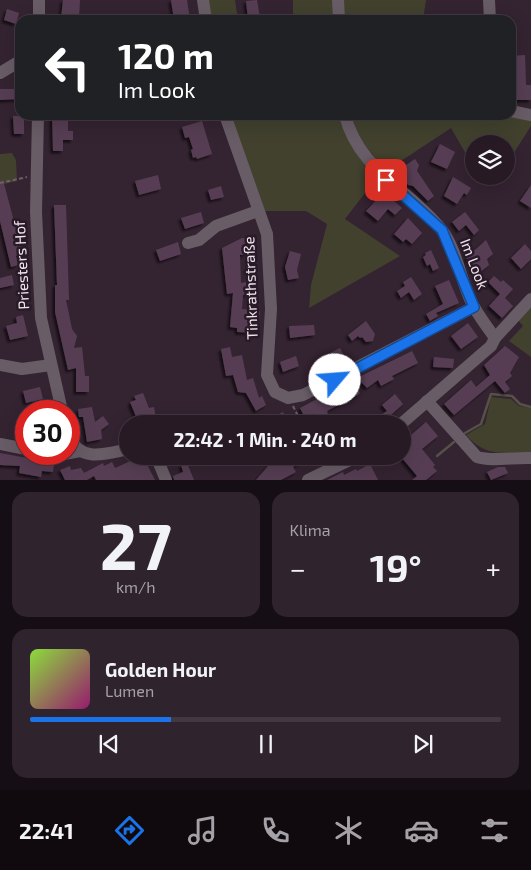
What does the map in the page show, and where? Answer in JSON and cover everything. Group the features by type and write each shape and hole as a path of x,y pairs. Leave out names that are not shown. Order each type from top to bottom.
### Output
{"street":[{"path":"39,0 39,15"},
{"path":"203,0 205,15"},
{"path":"338,0 339,15"},
{"path":"489,0 490,15"},
{"path":"0,73 15,64"},
{"path":"516,112 531,114"},
{"name":"Priesters Hof","path":"38,120 37,248 41,318 60,400"},
{"name":"Tinkrathstraße","path":"227,120 266,234 271,299 267,375 272,389 279,395 288,398"},
{"name":"Im Look","path":"347,120 352,137 365,157 386,180 442,230 474,307 495,338"},
{"path":"188,243 199,240 216,226 258,211"},
{"path":"411,415 491,346 495,338 531,299"},
{"path":"288,398 303,396 474,307"},
{"path":"0,365 22,369 52,365"},
{"path":"427,401 477,457 487,460 511,457 531,458"},
{"path":"0,444 15,447"},
{"path":"80,451 96,455 119,451"},
{"path":"160,465 166,480"},
{"path":"308,480 339,465"}],"path":[{"path":"0,184 29,177"},
{"path":"288,398 297,415"}],"green space":[{"path":"208,0 235,0 237,15 210,15"},
{"path":"293,0 334,0 336,15 293,15"},
{"path":"339,0 426,0 424,15 340,15"},
{"path":"516,115 531,115 531,126 515,151 515,135 465,135 465,152 451,128 386,171 356,134 353,120 516,120"},
{"path":"232,120 346,120 379,175 345,219 400,256 309,308 311,285 327,224 306,211 265,211"},
{"path":"12,153 16,160 17,181 0,185 0,154"},
{"path":"531,306 531,357 509,341 523,326 518,320"},
{"path":"491,397 511,399 519,406 531,408 531,453 488,451 466,435 485,424"}],"building":[{"path":"63,0 80,0 79,15 61,15"},
{"path":"171,0 187,0 189,15 173,15"},
{"path":"257,0 260,15 248,15 246,1"},
{"path":"7,9 19,13 18,15 15,15 15,24 4,20"},
{"path":"525,55 526,85 531,85 531,100 517,100 516,56"},
{"path":"0,89 15,89 15,99 0,100"},
{"path":"13,116 15,116 15,120 24,120 24,134 14,134"},
{"path":"52,120 68,120 68,131 73,131 73,140 63,140 63,151 53,151"},
{"path":"202,121 212,154 197,159 196,157 193,158 191,150 193,149 189,137 185,138 182,127"},
{"path":"440,144 455,152 447,169 431,162"},
{"path":"415,159 419,165 417,171 434,196 428,201 413,186 408,185 399,172"},
{"path":"158,175 161,189 139,195 135,181"},
{"path":"453,177 471,188 467,195 464,193 457,204 444,196"},
{"path":"3,180 23,255 16,256 18,265 11,267 0,221 0,181"},
{"path":"531,185 531,208 520,201"},
{"path":"221,186 224,197 211,200 208,190"},
{"path":"384,192 402,208 395,215 388,209 378,221 366,211"},
{"path":"54,205 66,205 69,300 66,300 72,329 77,336 74,348 82,347 85,376 89,376 89,392 76,392 76,368 68,370 55,312 55,285 57,285"},
{"path":"201,212 204,223 185,229 181,218"},
{"path":"465,212 479,230 474,235 466,225 459,231 452,222"},
{"path":"408,218 422,233 412,244 406,239 403,242 394,234"},
{"path":"242,238 247,238 245,255 240,255 241,283 246,282 247,295 243,295 242,309 260,311 258,333 237,332 237,328 230,327 233,293 227,294 222,248"},
{"path":"486,240 493,254 487,259 489,265 478,274 466,258"},
{"path":"178,242 181,254 160,261 156,250"},
{"path":"525,244 531,251 531,259 521,269 511,258"},
{"path":"431,250 439,268 433,271 430,264 427,266 423,257 426,255 425,253"},
{"path":"290,251 301,254 297,270 299,278 288,280 285,267"},
{"path":"12,275 14,285 0,288 0,278"},
{"path":"494,276 501,282 503,280 513,289 505,298 513,306 502,318 489,306 500,294 488,282"},
{"path":"411,277 422,294 414,300 409,292 401,298 397,291 405,286 403,282"},
{"path":"449,280 459,303 436,313 438,316 430,321 426,314 443,304 435,286"},
{"path":"23,315 28,336 10,340 6,326 17,323 16,317"},
{"path":"366,321 375,334 373,341 366,342 362,337 358,336 352,341 348,335"},
{"path":"468,323 478,337 461,349 451,336"},
{"path":"314,325 315,335 290,338 289,326"},
{"path":"505,346 519,357 510,373 512,376 505,382 510,389 505,393 495,381 454,415 444,404 471,380 476,387 490,375 484,365"},
{"path":"230,347 232,357 242,355 247,380 253,378 259,398 262,396 266,405 256,411 246,393 238,392 233,375 226,376 221,349"},
{"path":"340,348 345,358 323,372 320,366 327,362 324,356"},
{"path":"412,351 418,363 392,376 394,379 381,386 378,380 367,388 357,378"},
{"path":"296,356 299,366 283,372 280,362"},
{"path":"434,357 454,359 453,368 433,367"},
{"path":"353,380 360,393 327,411 328,414 325,415 304,415 300,408"},
{"path":"40,387 43,399 25,400 23,391"},
{"path":"143,393 149,408 154,407 155,415 135,415 130,402 136,400 134,396"},
{"path":"395,394 403,404 391,415 380,415 387,411 382,405"},
{"path":"92,407 95,422 103,416 109,424 101,430 102,439 87,442 83,417 80,417 80,409"},
{"path":"426,422 438,436 422,449 435,465 433,467 437,471 426,480 412,480 417,476 408,465 411,465 411,435"},
{"path":"0,453 15,456 15,465 54,465 53,472 42,471 41,477 19,473 20,466 0,465"},
{"path":"112,462 115,468 122,465 147,465 155,480 96,480 94,476 87,480 65,480 60,470 70,466 71,470 81,468 84,473 103,463 104,466"},
{"path":"181,465 188,465 194,480 174,480 173,476 183,472"},
{"path":"269,465 296,465 293,467 296,472 281,480 256,480"},
{"path":"370,465 378,480 327,480 343,472 344,475 356,469 357,471"},
{"path":"498,467 505,467 508,473 491,480 487,472"}],"waterway":[{"path":"465,433 481,424 491,394 512,396 520,404 531,407"},
{"path":"437,456 454,442"}],"route":[{"path":"335,380 474,307 442,230 402,192 386,180"}]}
